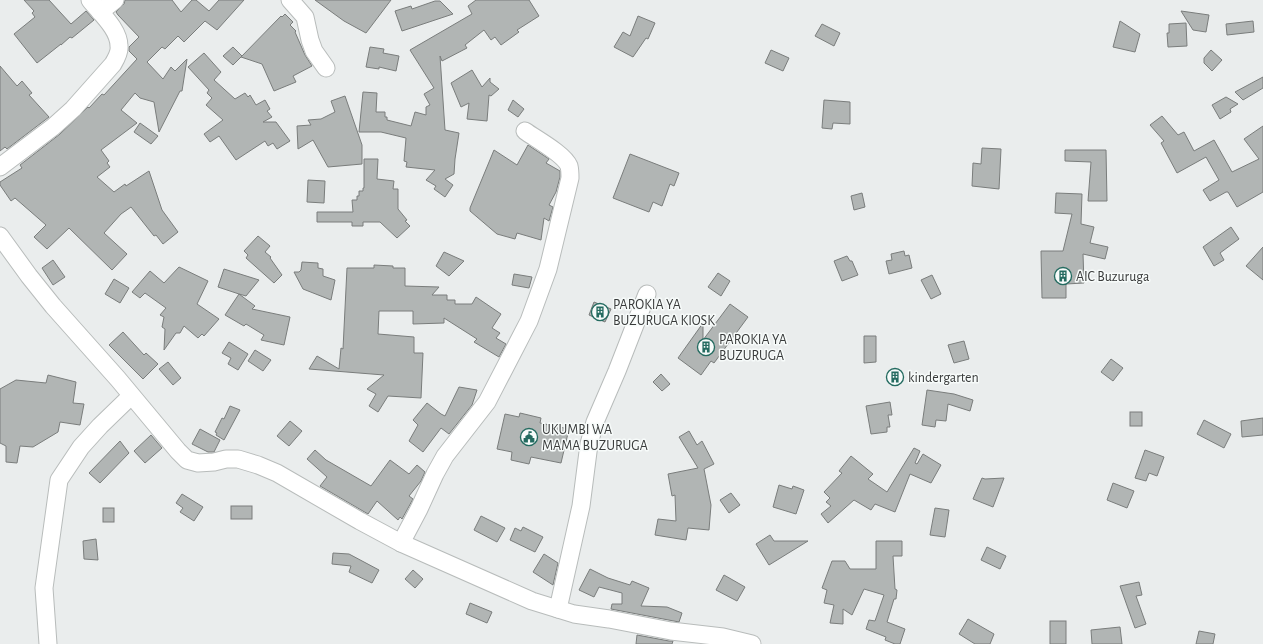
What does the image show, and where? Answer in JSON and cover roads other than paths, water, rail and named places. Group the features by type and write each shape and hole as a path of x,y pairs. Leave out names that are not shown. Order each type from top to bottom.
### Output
{"street":[{"path":"0,167 73,109 113,64 120,47 118,36 95,6 115,0"},
{"path":"290,0 305,17 314,51 326,68"},
{"path":"401,543 445,456 487,402 529,322 548,269 570,178 570,171 568,164 562,156 525,131"},
{"path":"0,236 53,306 118,378 131,396 187,460 198,463 238,459 258,464 401,543 532,601 574,614 671,631 723,637 752,644"},
{"path":"558,609 581,506 589,444 595,422 618,371 647,294"},
{"path":"48,644 44,588 59,480 81,447 131,396"}],"place":[{"name":"AIC Buzuruga","path":"1063,276"},
{"name":"PAROKIA YA BUZURUGA KIOSK","path":"600,312"},
{"name":"PAROKIA YA BUZURUGA","path":"706,347"},
{"name":"kindergarten","path":"895,377"},
{"name":"UKUMBI WA MAMA BUZURUGA","path":"529,437"}]}
